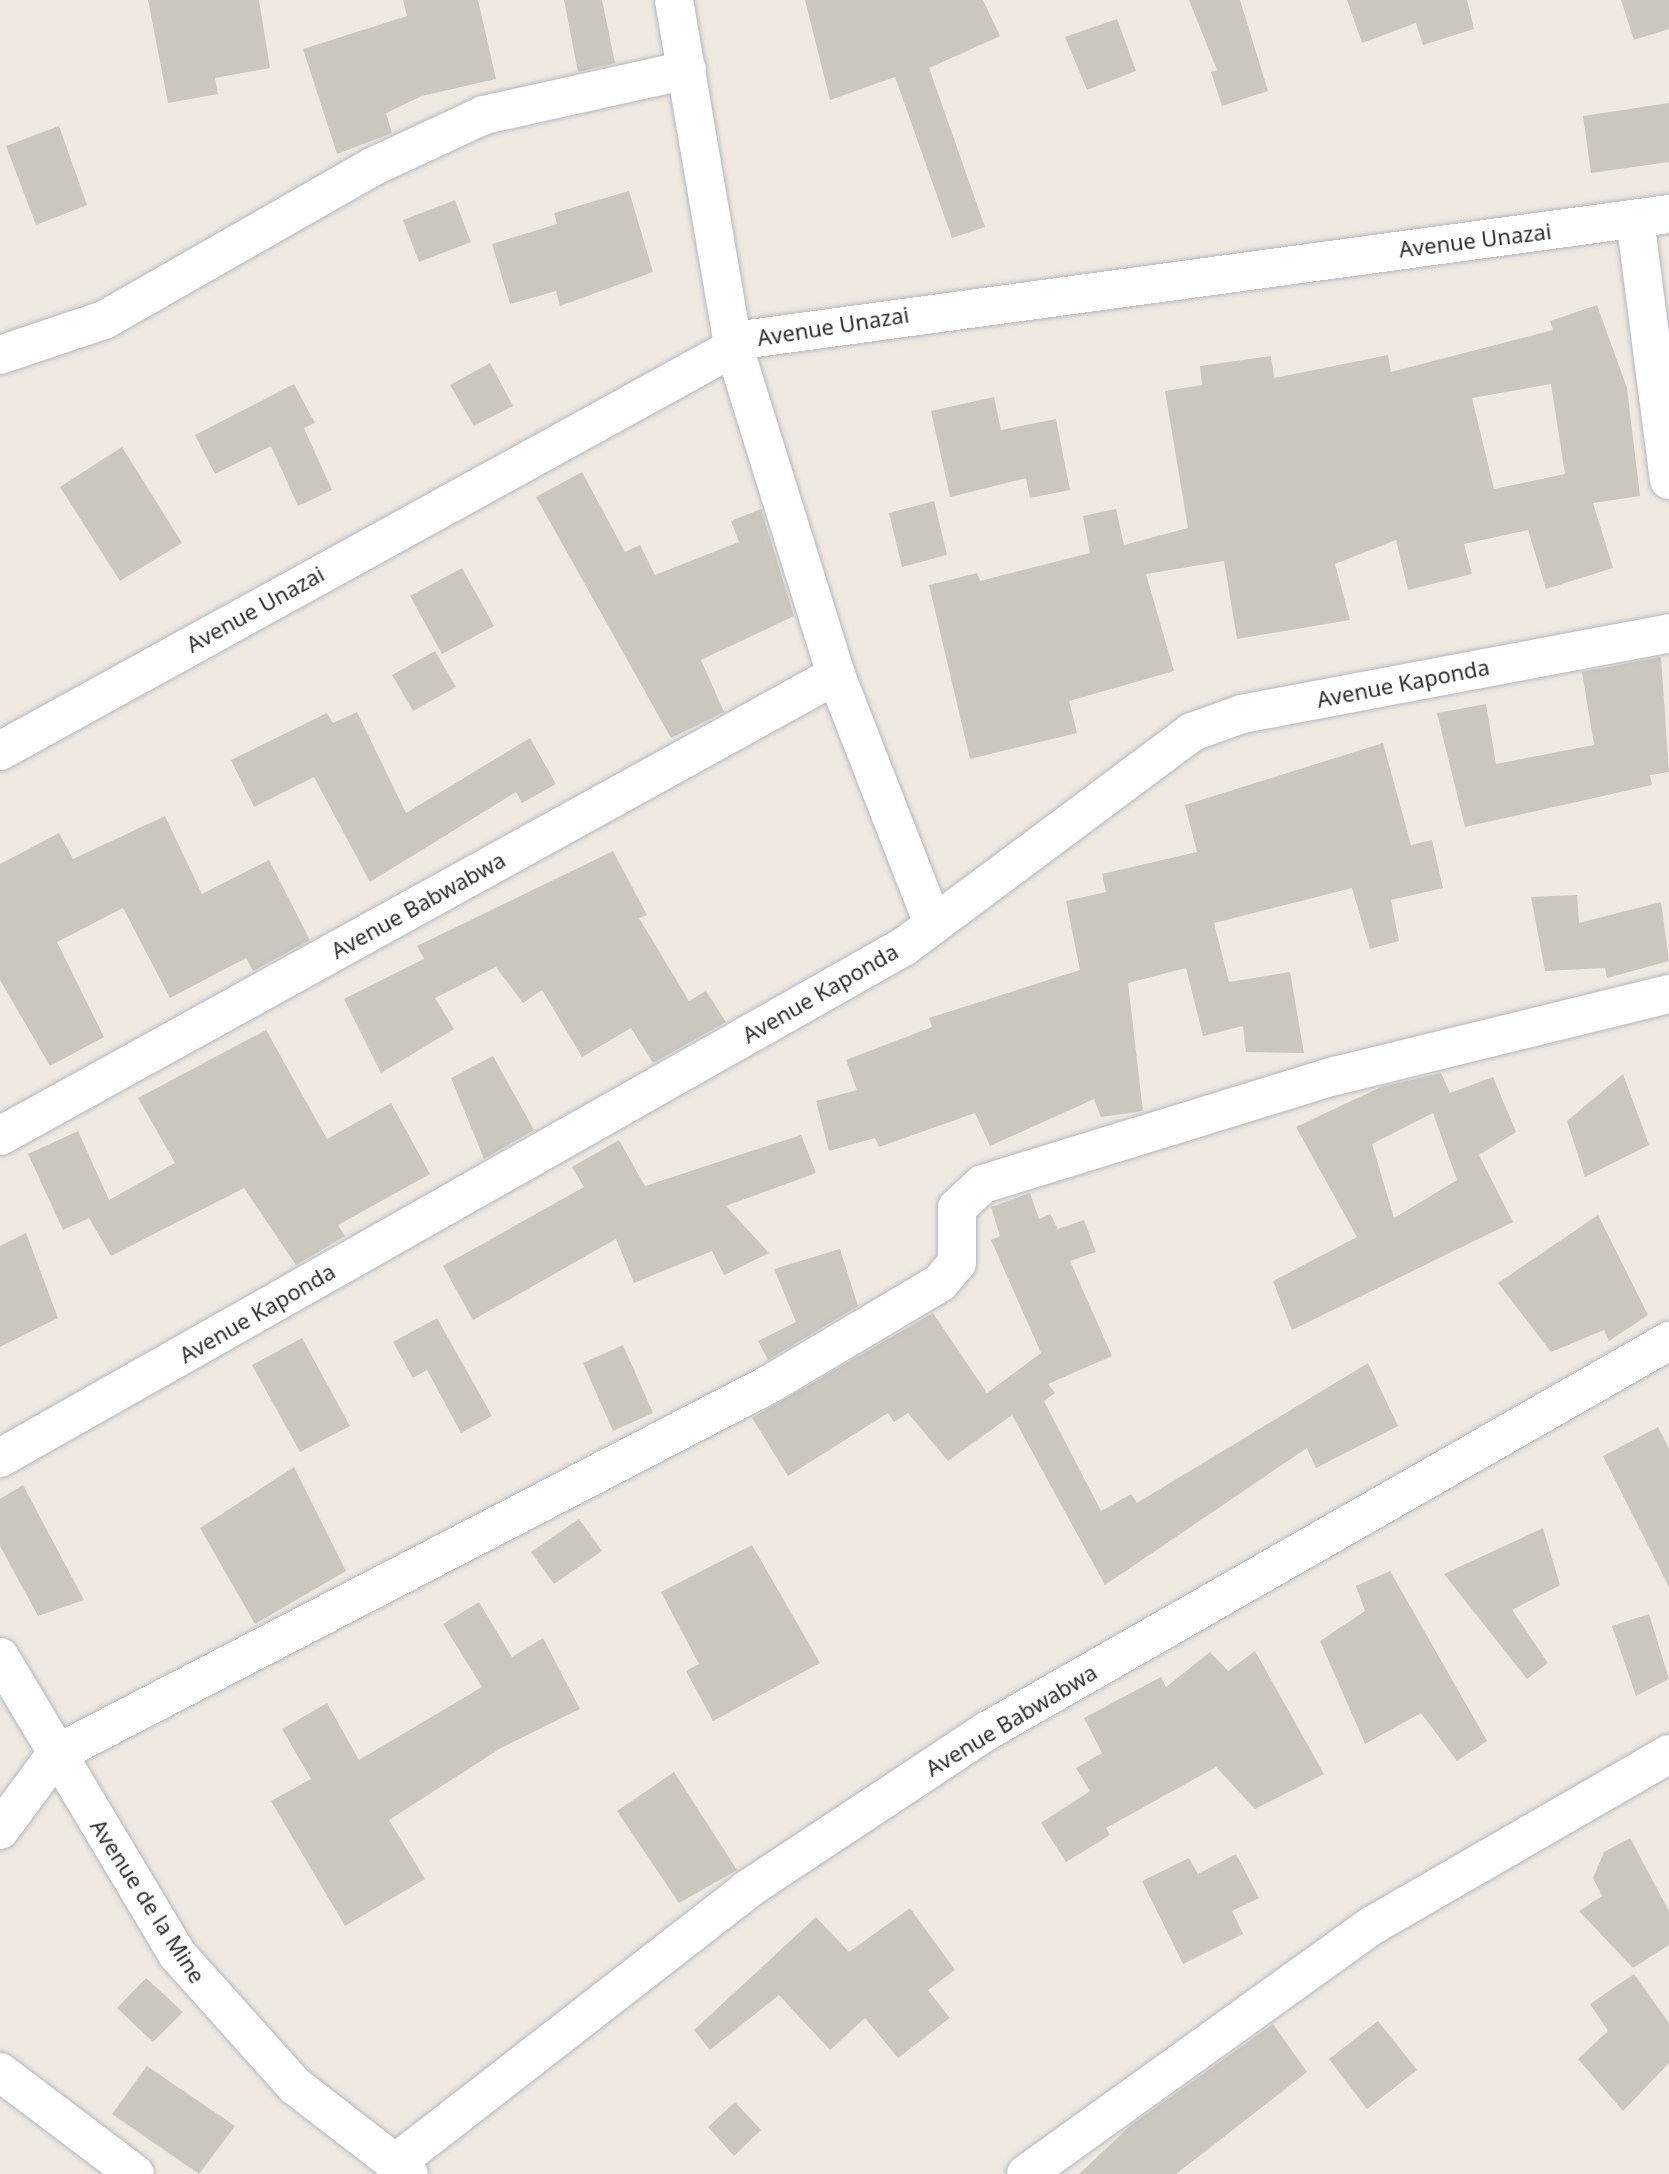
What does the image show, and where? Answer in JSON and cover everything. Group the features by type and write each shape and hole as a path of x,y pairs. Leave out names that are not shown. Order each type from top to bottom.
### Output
{"street":[{"path":"674,0 733,344 836,675 933,924"},
{"path":"0,355 104,320 372,167 484,115 687,70"},
{"path":"1652,217 1669,480"},
{"name":"Avenue Unazai","path":"0,751 733,344 803,327 1652,217"},
{"name":"Avenue Kaponda","path":"0,1458 933,924 1137,767 1217,721 1669,633"},
{"name":"Avenue Babwabwa","path":"0,1136 836,675"},
{"path":"0,1830 56,1754 768,1385 940,1283 957,1263 957,1208 983,1184 1335,1076 1669,994"},
{"name":"Avenue Babwabwa","path":"401,2169 748,1889 987,1731 1669,1341"},
{"name":"Avenue de la Mine","path":"0,1657 169,1941 217,2003 294,2085 401,2169"},
{"path":"1026,2174 1373,1925 1669,1754"},
{"path":"0,2072 135,2174"}],"building":[{"path":"148,0 259,0 270,68 215,78 218,94 168,103"},
{"path":"403,0 478,0 496,79 422,96 386,113 392,133 337,154 303,49 407,16"},
{"path":"564,0 602,0 615,63 578,72"},
{"path":"805,0 983,0 1000,36 929,68 985,227 952,238 895,77 830,100"},
{"path":"1189,0 1240,0 1268,91 1222,106 1211,72 1217,70"},
{"path":"1347,0 1467,0 1474,29 1423,45 1416,23 1362,43"},
{"path":"1621,0 1669,0 1669,29 1634,40"},
{"path":"1117,19 1136,71 1087,90 1065,37"},
{"path":"1669,103 1669,162 1591,173 1583,116"},
{"path":"59,126 87,205 36,225 6,146"},
{"path":"629,191 653,272 560,306 556,291 510,304 492,244 557,224 554,213"},
{"path":"455,200 471,242 419,262 403,220"},
{"path":"1597,305 1627,388 1640,496 1593,503 1613,568 1546,589 1528,530 1464,544 1472,574 1408,590 1396,540 1335,564 1350,620 1237,639 1224,561 1146,574 1174,671 1069,701 1077,733 970,759 929,585 977,573 980,581 1090,553 1083,516 1116,509 1124,545 1188,528 1165,391 1202,385 1200,366 1271,356 1274,378 1388,355 1391,372 1553,330 1550,321","holes":["1551,384 1565,474 1494,489 1472,398"]},
{"path":"490,363 513,406 474,426 450,385"},
{"path":"294,384 315,423 304,428 332,490 298,506 271,446 215,474 195,435"},
{"path":"994,397 1001,430 1056,419 1070,490 1030,498 1026,478 950,497 931,411"},
{"path":"122,447 182,543 120,581 60,487"},
{"path":"582,472 625,552 640,545 655,575 739,542 731,521 761,509 794,616 701,660 724,712 671,738 536,497"},
{"path":"934,501 947,555 902,567 889,513"},
{"path":"462,568 494,626 442,654 410,596"},
{"path":"435,651 456,687 413,711 392,675"},
{"path":"1661,657 1669,772 1650,775 1652,785 1465,827 1437,713 1486,704 1496,764 1594,745 1582,672"},
{"path":"357,712 406,813 530,738 556,784 522,803 516,792 370,882 314,777 254,807 231,760 327,713 333,723"},
{"path":"1383,743 1411,845 1432,840 1443,888 1391,900 1399,941 1370,949 1352,888 1214,923 1229,982 1290,972 1304,1053 1246,1052 1243,1026 1203,1036 1186,968 1128,983 1143,1111 1101,1117 1094,1099 990,1146 975,1113 879,1147 875,1138 829,1151 816,1101 857,1090 846,1060 932,1027 929,1018 1080,970 1066,901 1106,892 1102,874 1197,852 1185,805"},
{"path":"165,816 202,894 269,860 310,940 253,971 246,958 170,998 123,908 57,942 104,1037 50,1066 0,980 0,864 59,833 73,859"},
{"path":"613,851 647,915 639,918 689,1001 706,991 726,1022 653,1063 631,1028 582,1057 542,990 523,1003 496,967 435,998 454,1029 381,1073 344,999 424,959 417,946"},
{"path":"1577,895 1579,923 1661,902 1669,961 1607,978 1605,968 1545,971 1531,897"},
{"path":"266,1030 327,1139 391,1103 430,1174 338,1225 345,1236 296,1265 244,1188 111,1256 89,1218 63,1230 28,1154 78,1131 109,1200 175,1163 138,1098"},
{"path":"493,1056 534,1130 484,1159 451,1078"},
{"path":"1441,1073 1450,1093 1493,1077 1516,1132 1479,1155 1513,1222 1292,1330 1273,1281 1357,1237 1296,1127 1381,1087","holes":["1433,1113 1457,1180 1394,1218 1372,1144"]},
{"path":"1623,1074 1649,1145 1585,1177 1567,1121"},
{"path":"801,1135 816,1173 726,1206 769,1253 724,1275 712,1251 634,1283 616,1239 473,1320 443,1266 584,1187 572,1167 619,1140 645,1186"},
{"path":"1030,1193 1039,1219 1050,1214 1058,1229 1084,1220 1096,1252 1070,1261 1112,1356 1048,1384 1055,1393 1044,1401 1101,1511 1131,1494 1137,1503 1368,1363 1398,1426 1316,1468 1307,1448 1105,1585 1012,1415 948,1461 908,1413 894,1422 888,1413 788,1476 752,1418 933,1313 987,1393 1041,1353 991,1240 1000,1236 991,1207"},
{"path":"1598,1215 1648,1315 1609,1341 1604,1330 1551,1352 1498,1283"},
{"path":"26,1233 58,1318 0,1347 0,1246"},
{"path":"840,1249 858,1306 768,1360 758,1341 796,1322 774,1269"},
{"path":"437,1318 492,1416 461,1433 427,1370 413,1378 393,1342"},
{"path":"302,1338 350,1426 300,1452 252,1365"},
{"path":"623,1345 653,1413 613,1431 583,1363"},
{"path":"1658,1427 1669,1448 1669,1587 1603,1456"},
{"path":"294,1467 346,1571 255,1624 200,1528"},
{"path":"23,1485 84,1600 38,1616 0,1546 0,1499"},
{"path":"579,1519 602,1551 554,1584 531,1552"},
{"path":"1543,1528 1560,1585 1512,1610 1548,1663 1527,1679 1444,1574"},
{"path":"752,1545 820,1663 713,1721 686,1671 699,1664 661,1592"},
{"path":"1390,1571 1487,1741 1457,1761 1421,1713 1365,1744 1320,1641 1365,1611 1356,1586"},
{"path":"479,1602 512,1657 543,1638 580,1709 501,1748 389,1820 425,1879 345,1926 271,1801 311,1779 282,1729 327,1703 359,1760 482,1687 443,1624"},
{"path":"1649,1614 1669,1679 1636,1696 1612,1626"},
{"path":"1255,1651 1324,1774 1255,1809 1216,1767 1106,1828 1110,1835 1066,1862 1041,1823 1090,1791 1076,1768 1102,1753 1084,1718 1161,1677 1166,1687 1210,1652 1228,1671"},
{"path":"674,1772 737,1870 679,1903 617,1811"},
{"path":"1630,1838 1669,1911 1669,1945 1633,1968 1579,1911 1602,1896 1593,1878 1604,1852"},
{"path":"1236,1854 1259,1898 1232,1911 1243,1934 1183,1964 1142,1881 1189,1858 1198,1874"},
{"path":"910,1908 955,1970 928,1990 950,2018 898,2058 865,2018 830,2050 779,1995 710,2050 694,2030 816,1917 849,1952"},
{"path":"1634,1974 1669,2023 1669,2063 1623,2111 1578,2059 1608,2031 1590,2004"},
{"path":"146,1978 183,2012 153,2042 117,2008"},
{"path":"1378,2021 1417,2070 1367,2109 1329,2059"},
{"path":"1273,2024 1307,2072 1220,2140 1176,2174 1079,2174 1130,2126"},
{"path":"147,2066 235,2126 199,2174 112,2114"},
{"path":"735,2102 761,2130 734,2156 708,2127"}]}
